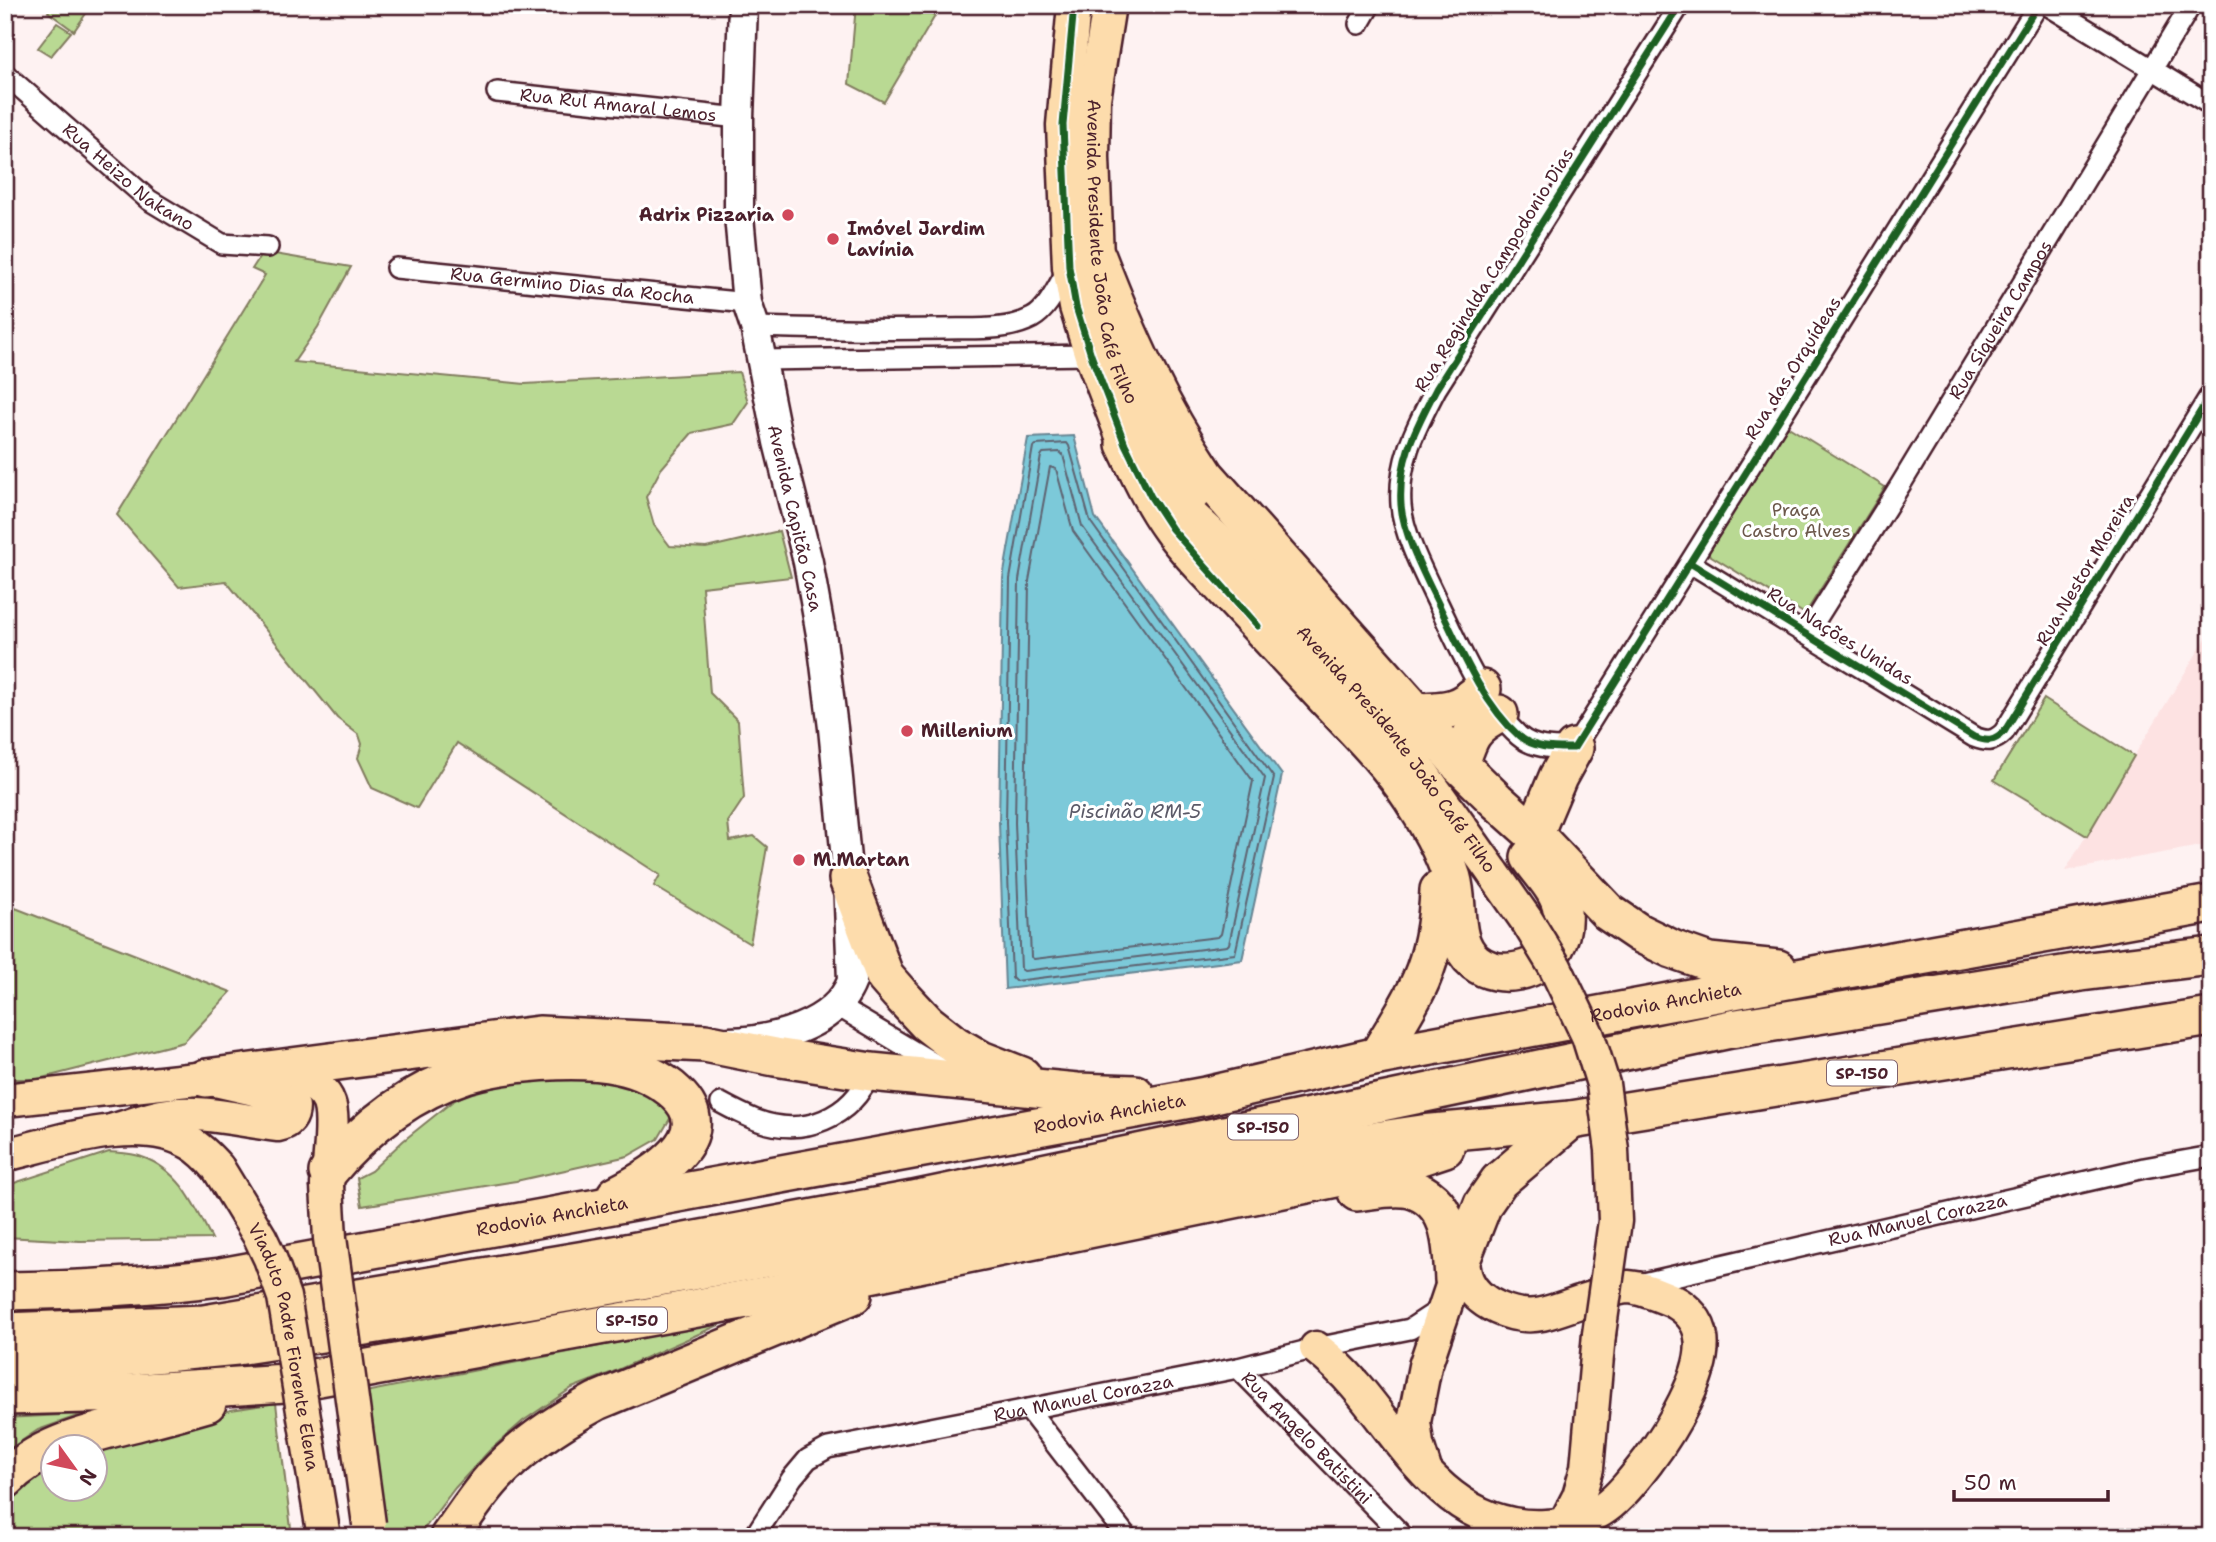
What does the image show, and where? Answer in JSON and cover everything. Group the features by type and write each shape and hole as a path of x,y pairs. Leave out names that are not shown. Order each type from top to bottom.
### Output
{"highway":[{"path":"1083,262 1124,327 1177,433 1206,476 1460,765 1534,834 1608,912 1639,933 1672,949 1709,962 1825,973"},
{"path":"1125,444 1151,497 1172,529 1267,636 1376,750 1412,798 1452,877 1457,926 1463,949 1477,964 1496,972 1515,972 1535,966 1555,948 1562,929 1562,909 1554,891 1522,847 1497,801"},
{"path":"1416,712 1447,711 1470,701 1491,702 1483,721 1468,741 1460,765"},
{"path":"1534,834 1558,777 1574,748"},
{"path":"1378,1056 1421,980 1431,949 1438,911 1440,850"},
{"path":"848,879 885,977 927,1023 955,1045 981,1060 1006,1071 1077,1092"},
{"name":"Rodovia Anchieta","path":"5,1291 154,1286 221,1278 1206,1096 1378,1056 2211,904"},
{"name":"SP-150","path":"5,1332 204,1324 615,1255 913,1200 1731,1029 2081,972 2211,956"},
{"name":"SP-150","path":"5,1368 237,1346 526,1300 980,1221 1334,1147 1422,1134 1571,1120 2211,1017"},
{"path":"206,1078 539,1035 705,1043 775,1058 965,1082 1077,1092 1206,1096"},
{"path":"328,1179 354,1141 382,1117 425,1092 464,1075 541,1062 601,1062 623,1065 647,1074 677,1093 690,1112 691,1129 681,1149 660,1170 587,1210"},
{"path":"1453,1281 1483,1204 1499,1181 1571,1120"},
{"name":"SP-150","path":"5,1396 130,1393 274,1384 763,1296 1213,1204 1385,1168 1512,1126"},
{"path":"1213,1204 1286,1202 1391,1188 1410,1189 1427,1197 1444,1213 1452,1249 1453,1281"},
{"path":"449,1537 490,1481 512,1458 566,1418 597,1401 935,1261"},
{"path":"5,1480 45,1450 84,1435 274,1384"}],"main road":[{"name":"Avenida Capitão Casa","path":"743,5 739,216 751,315 778,442 808,562 822,640 848,879 852,981 848,993 828,1012"},
{"name":"Avenida Presidente João Café Filho","path":"1074,5 1063,125 1083,262 1118,374 1149,432 1233,554"},
{"name":"Avenida Presidente João Café Filho","path":"1109,5 1094,99 1093,158 1076,307 1125,444 1168,494 1233,554 1391,729 1527,921 1555,967 1588,1036 1604,1084 1612,1150 1615,1221 1599,1334 1587,1468 1579,1496 1564,1525"},
{"path":"705,1043 746,1042 794,1030 828,1012"},
{"path":"5,1100 206,1078 273,1094 293,1107 293,1114 284,1124 206,1115 163,1116 5,1155"},
{"path":"241,1086 297,1080 314,1086 328,1101 330,1238 370,1530"},
{"name":"Viaduto Padre Fiorente Elena","path":"114,1130 154,1130 176,1136 198,1148 218,1168 260,1237 282,1290 287,1312 324,1537"},
{"path":"1316,1348 1354,1384 1429,1477 1451,1495 1503,1524 1530,1527 1564,1525 1594,1516 1622,1495 1653,1455 1693,1387 1703,1356 1701,1335 1694,1318 1679,1304 1654,1293 1626,1287 1539,1315 1512,1313 1495,1307 1482,1297 1467,1279 1453,1281 1425,1366 1414,1422 1416,1444 1429,1477"}],"street":[{"path":"1359,23 1370,5"},
{"name":"Rua Reginalda Campodonio Dias","path":"1574,748 1537,746 1520,737 1491,702 1466,660 1422,569 1401,507 1402,473 1411,436 1436,390 1680,5"},
{"name":"Rua das Orquídeas","path":"1574,748 2038,5"},
{"path":"2047,5 2211,105"},
{"name":"Rua Siqueira Campos","path":"1807,634 2191,5"},
{"name":"Rua Heizo Nakano","path":"5,74 149,200 222,244 268,247"},
{"name":"Rua Rul Amaral Lemos","path":"497,92 739,118"},
{"name":"Rua Germino Dias da Rocha","path":"396,268 882,330 993,328 1032,318 1083,262"},
{"path":"761,360 1091,355"},
{"name":"Rua Nestor Moreira","path":"1974,737 1987,741 1997,739 2004,732 2211,394"},
{"name":"Rua Nações Unidas","path":"1690,563 1974,737"},
{"path":"828,1012 965,1082"},
{"path":"720,1103 771,1124 812,1124 826,1120 849,1105 871,1072"},
{"name":"Rua Manuel Corazza","path":"1626,1287 2130,1171 2211,1156"},
{"name":"Rua Manuel Corazza","path":"754,1537 792,1478 808,1459 828,1448 1238,1368 1316,1348 1410,1329 1453,1281"},
{"name":"Rua Angelo Batistini","path":"1238,1368 1404,1537"},
{"path":"1028,1409 1127,1537"}],"shaded area":[{"path":"2211,630 2211,844 2065,871 2134,756"}],"green space":[{"path":"53,5 77,5 87,12 74,31 48,12"},
{"path":"856,5 910,5 935,16 884,102 849,84"},
{"path":"57,23 71,32 51,56 38,48"},
{"path":"263,252 351,267 318,327 294,362 525,384 739,372 748,402 733,424 692,433 661,469 646,497 654,525 670,546 706,548 779,531 791,577 702,587 710,693 738,721 744,798 728,822 730,841 754,836 767,847 750,944 654,886 660,875 457,743 417,808 372,788 358,758 362,744 359,735 337,718 226,581 179,587 117,515 265,275 252,269"},
{"name":"Praça Castro Alves","path":"1787,426 1885,487 1805,614 1708,554"},
{"path":"2044,699 2134,756 2087,836 1994,780"},
{"path":"5,904 231,992 184,1042 38,1079 5,1079"},
{"path":"505,1075 640,1077 674,1112 658,1139 628,1156 516,1181 362,1206 357,1178 371,1171 453,1101"},
{"path":"109,1152 138,1156 167,1171 185,1190 212,1239 80,1241 5,1237 5,1186"},
{"path":"728,1321 572,1388 523,1421 489,1451 455,1488 418,1537 384,1537 365,1392"},
{"path":"276,1403 292,1537 5,1537 5,1500 35,1476 38,1475 38,1504 108,1504 108,1446 231,1410"},
{"path":"83,1414 38,1430 5,1452 5,1418"}],"water":[{"name":"Piscinão RM-5","path":"1074,436 1095,517 1282,775 1242,960 1005,989 999,823 1003,578 1028,438"}],"cycle path":[{"path":"1074,5 1063,125 1069,267 1076,307 1125,444 1151,497 1172,529 1258,626"},
{"path":"1680,5 1436,389 1410,444 1402,473 1401,505 1410,540 1462,653 1482,690 1505,722 1525,740 1545,747 1574,748 2038,5"},
{"path":"1690,563 1974,737 1994,739 2004,732 2211,394"}],"place":[{"name":"Adrix Pizzaria","path":"788,215"},
{"name":"Imóvel Jardim Lavínia","path":"833,239"},
{"name":"Millenium","path":"907,731"},
{"name":"M.Martan","path":"799,860"}]}
